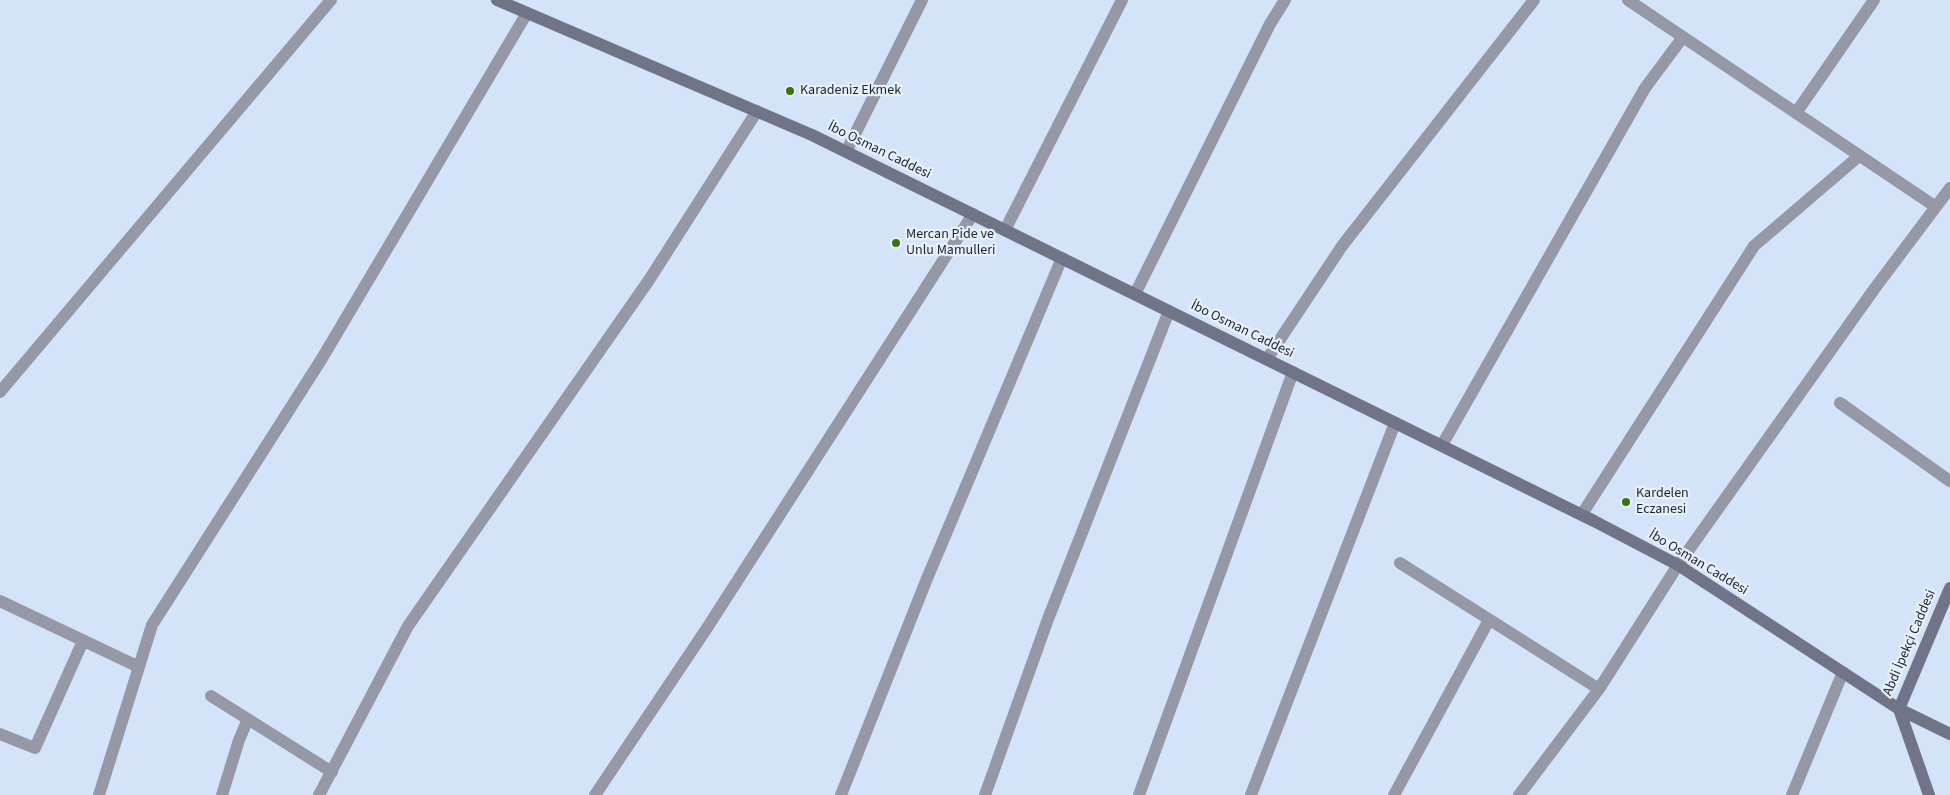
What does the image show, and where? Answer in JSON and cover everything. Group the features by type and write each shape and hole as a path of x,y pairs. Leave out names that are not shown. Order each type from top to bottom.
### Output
{"street":[{"path":"0,392 331,0"},
{"name":"İbo Osman Caddesi","path":"497,0 757,111 846,152 1582,514 1678,565 1899,709 1950,734"},
{"path":"846,152 922,0"},
{"path":"1006,230 1122,0"},
{"path":"1135,294 1270,24 1285,0"},
{"path":"1267,359 1342,246 1534,0"},
{"path":"1628,0 1936,207"},
{"path":"1796,113 1874,0"},
{"path":"99,795 152,626 321,360 527,13"},
{"path":"1442,445 1645,88 1683,37"},
{"path":"319,795 408,626 648,280 757,111"},
{"path":"1582,514 1754,246 1859,156"},
{"path":"1519,795 1599,689 1678,565 1874,288 1950,188"},
{"path":"595,795 712,620 973,214"},
{"path":"841,795 926,581 1062,258"},
{"path":"985,795 1048,619 1169,311"},
{"path":"1139,795 1293,372"},
{"path":"1840,403 1950,481"},
{"path":"1251,795 1395,422"},
{"path":"1400,563 1599,689"},
{"name":"Abdi İpekçi Caddesi","path":"1930,795 1899,709 1950,588"},
{"path":"0,602 139,667"},
{"path":"1394,795 1489,620"},
{"path":"0,734 35,748 83,641"},
{"path":"1792,795 1842,672"},
{"path":"211,696 332,772"},
{"path":"222,795 239,740 248,719"}],"place":[{"name":"Karadeniz Ekmek","path":"790,91"},
{"name":"Mercan Pide ve Unlu Mamulleri","path":"896,243"},
{"name":"Kardelen Eczanesi","path":"1626,502"}]}
